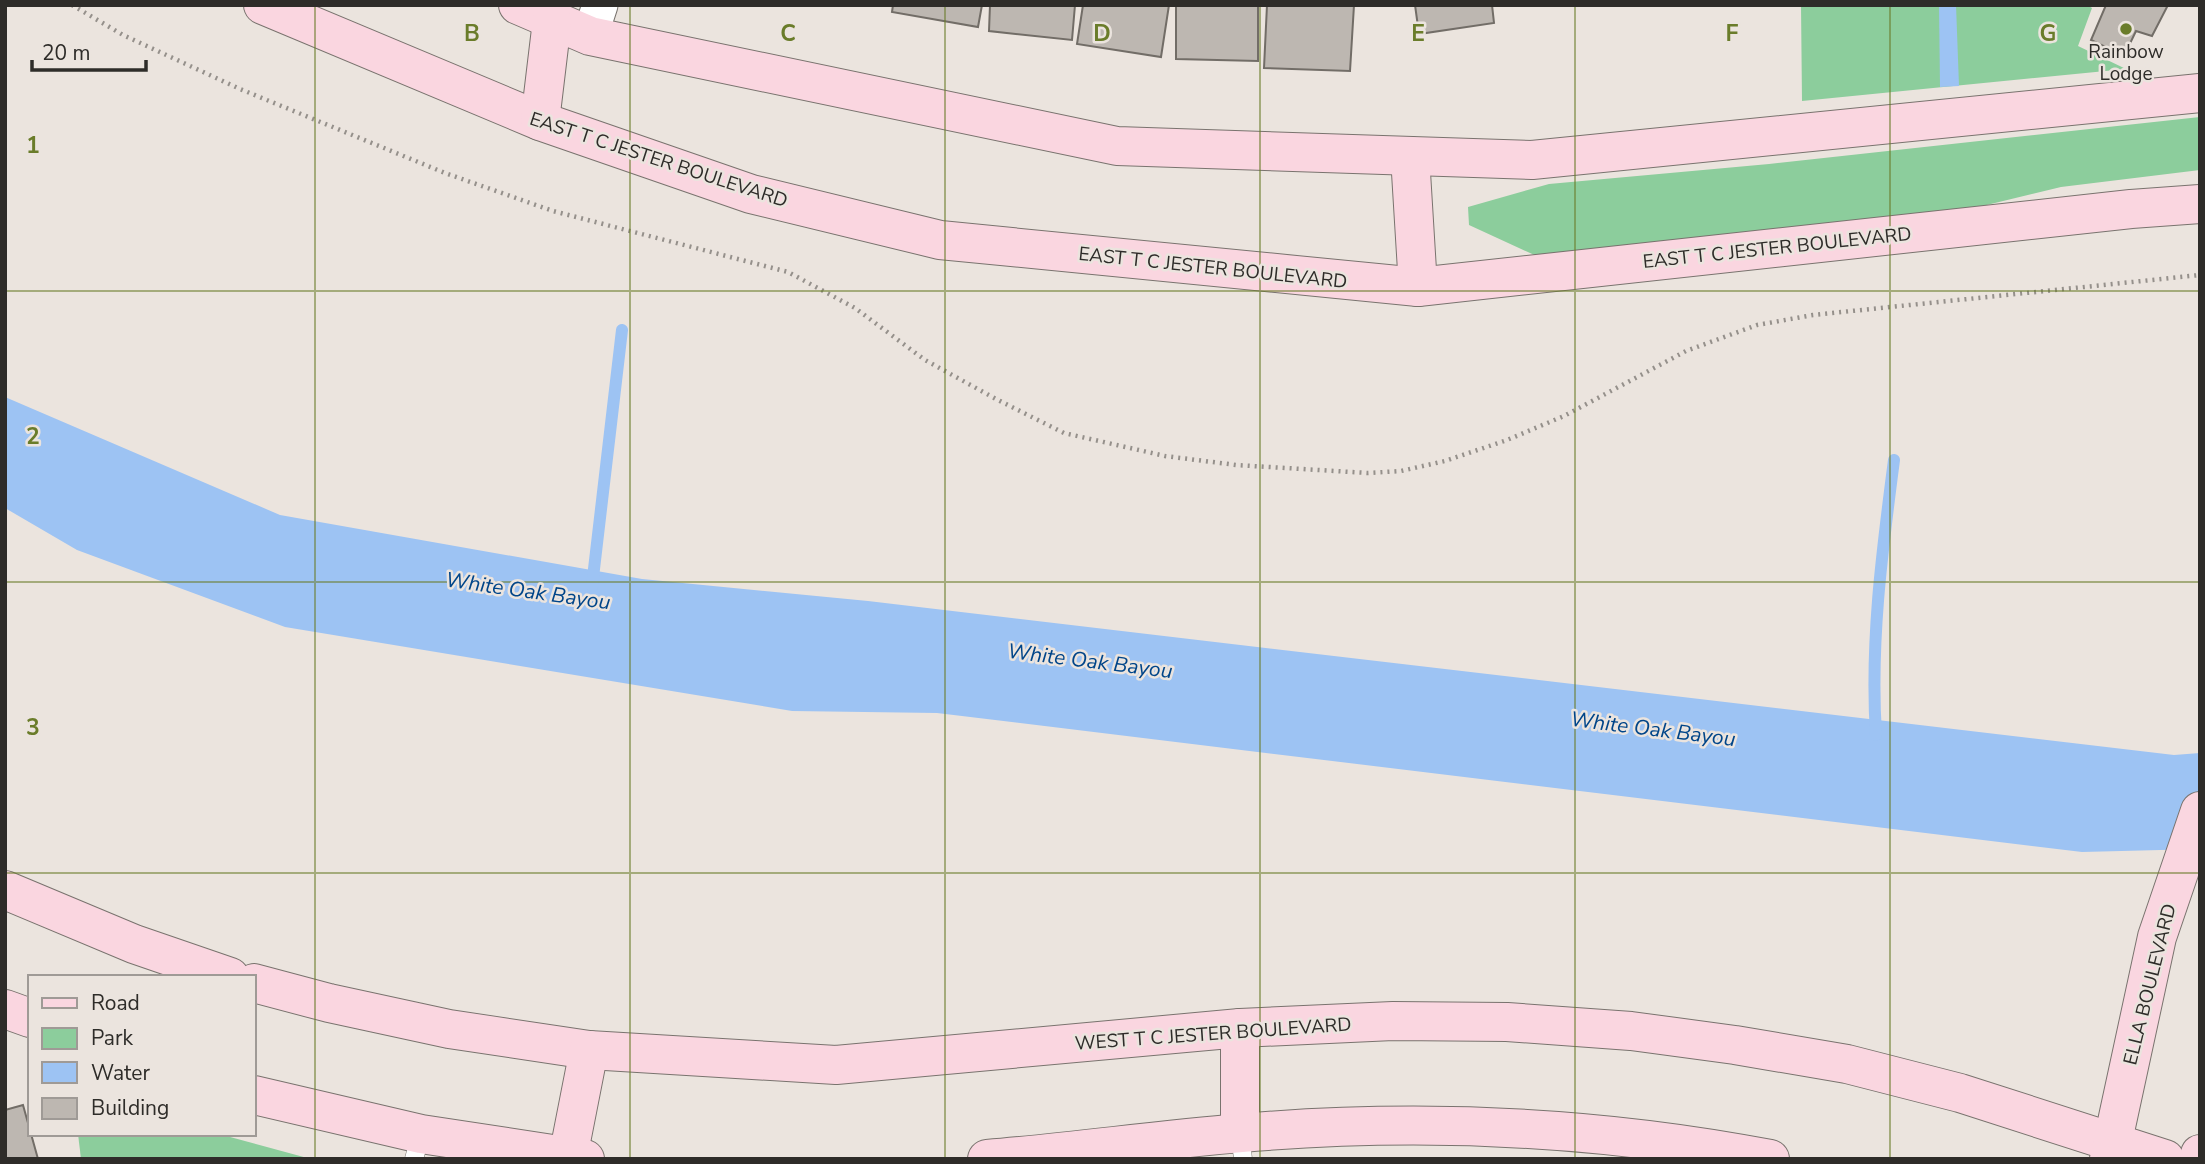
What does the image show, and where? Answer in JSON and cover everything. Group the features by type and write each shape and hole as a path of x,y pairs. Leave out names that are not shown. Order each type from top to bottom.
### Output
{"street":[{"name":"EAST T C JESTER BOULEVARD","path":"264,5 540,121 751,194 940,240 1418,287 2117,210 2200,204"},
{"path":"518,5 595,20 1117,146 1532,160 2200,93"},
{"path":"540,121 555,13"},
{"path":"540,121 595,20"},
{"path":"1409,156 1418,287"},
{"name":"ELLA BOULEVARD","path":"2110,1150 2157,937 2200,811"},
{"path":"5,890 134,944 224,975"},
{"name":"WEST T C JESTER BOULEVARD","path":"256,984 329,1003 449,1029 589,1050 836,1065 1240,1028 1393,1021 1507,1022 1631,1031 1847,1064 1960,1093 2110,1150 2165,1159"},
{"path":"5,1009 28,1017"},
{"path":"1240,1028 1242,1146"},
{"path":"256,1096 417,1146 577,1158 589,1050"},
{"path":"987,1159 1102,1149 1242,1146 1337,1128 1467,1128 1573,1133 1660,1141 1770,1159"}],"green space":[{"path":"1801,5 2087,5 2092,8 2078,46 2126,69 1802,101"},
{"path":"2200,117 2200,170 2061,187 1929,219 1541,258 1469,225 1468,207 1549,184 1769,164"},
{"path":"78,1136 226,1136 311,1159 81,1159"}],"water":[{"path":"1939,5 1956,5 1959,86 1940,87"},
{"name":"White Oak Bayou","path":"5,397 280,515 642,579 868,601 2174,755 2200,753 2200,849 2082,852 937,713 792,711 285,627 77,550 5,508"}],"building":[{"path":"893,5 982,5 978,27 892,12"},
{"path":"990,5 1075,5 1072,40 989,31"},
{"path":"1083,5 1169,5 1161,57 1077,44"},
{"path":"1176,5 1258,5 1258,61 1176,59"},
{"path":"1267,5 1354,5 1350,71 1264,68"},
{"path":"1415,5 1492,5 1494,23 1419,34"},
{"name":"Rainbow Lodge","path":"2106,5 2168,5 2152,36 2136,31 2124,56 2091,40"},
{"path":"23,1105 28,1136 32,1136 38,1159 5,1159 5,1110"}],"waterway":[{"name":"White Oak Bayou","path":"592,586 622,330"},
{"path":"1876,735 1876,632 1881,563 1894,460"}],"place":[{"name":"Rainbow Lodge","path":"2126,29"}]}
